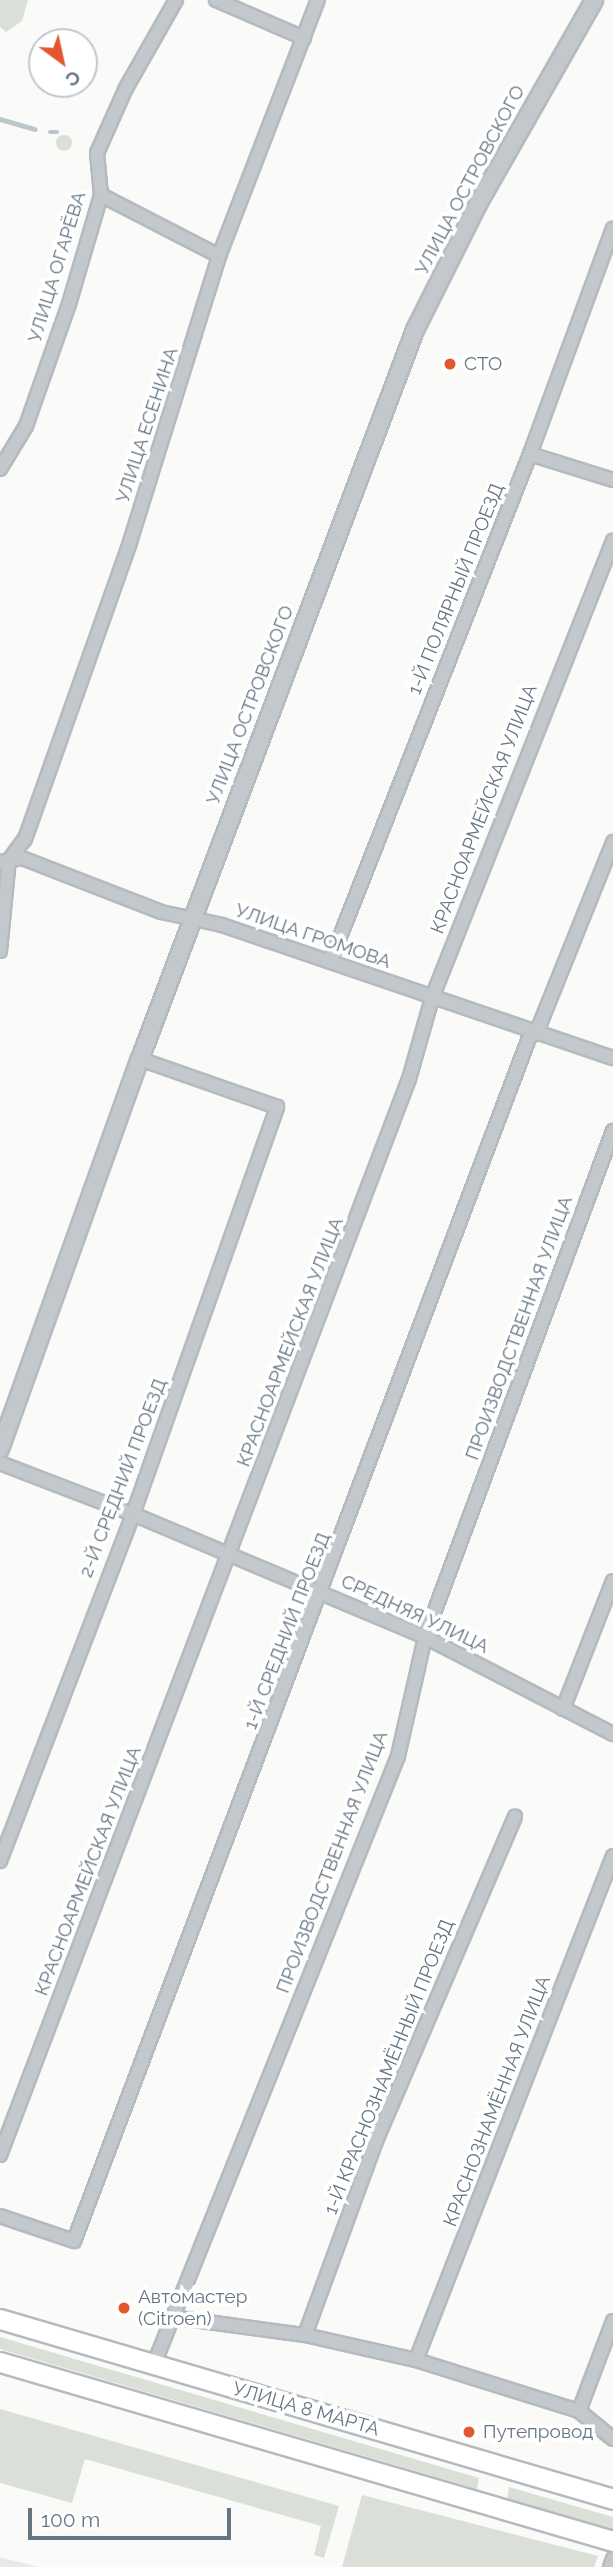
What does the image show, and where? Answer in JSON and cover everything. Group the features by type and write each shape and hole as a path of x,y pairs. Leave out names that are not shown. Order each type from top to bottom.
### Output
{"main road":[{"name":"УЛИЦА 8 МАРТА","path":"0,2319 613,2499"},
{"name":"УЛИЦА 8 МАРТА","path":"0,2362 613,2540"}],"street":[{"name":"УЛИЦА ОГАРЁВА","path":"0,469 26,426 101,195 97,153 126,88 177,0"},
{"path":"215,0 304,38"},
{"name":"УЛИЦА ЕСЕНИНА","path":"4,861 24,839 130,542 219,256 318,0"},
{"name":"УЛИЦА ОСТРОВСКОГО","path":"0,1449 192,916 415,330 479,202 594,0"},
{"path":"101,195 219,256"},
{"name":"1-Й ПОЛЯРНЫЙ ПРОЕЗД","path":"330,962 530,454 613,229"},
{"path":"530,454 613,480"},
{"name":"КРАСНОАРМЕЙСКАЯ УЛИЦА","path":"0,2155 409,1079 432,998 613,541"},
{"name":"1-Й СРЕДНИЙ ПРОЕЗД","path":"0,2216 74,2241 534,1034 613,842"},
{"name":"УЛИЦА ГРОМОВА","path":"4,861 22,858 161,912 192,916 534,1034 613,1058"},
{"path":"0,951 4,861"},
{"name":"2-Й СРЕДНИЙ ПРОЕЗД","path":"0,1861 133,1514 277,1107 140,1059"},
{"name":"ПРОИЗВОДСТВЕННАЯ УЛИЦА","path":"154,2364 398,1756 425,1637 613,1131"},
{"name":"СРЕДНЯЯ УЛИЦА","path":"0,1463 133,1514 425,1637 613,1734"},
{"path":"564,1709 613,1581"},
{"name":"1-Й КРАСНОЗНАМЁННЫЙ ПРОЕЗД","path":"305,2335 376,2141 515,1816"},
{"name":"КРАСНОЗНАМЁННАЯ УЛИЦА","path":"416,2360 613,1856"},
{"path":"171,2317 305,2335 416,2360 579,2411 613,2440"},
{"path":"579,2411 600,2347 613,2321"},
{"path":"600,2347 613,2353"},
{"path":"610,2567 613,2559"}],"shaded area":[{"path":"0,0 28,0 22,21 6,32 0,27"},
{"path":"64,135 70,137 70,149 64,151 58,149 56,143 58,137"},
{"path":"0,2337 479,2478 477,2489 0,2349"},
{"path":"0,2409 339,2506 324,2558 314,2555 321,2526 85,2459 72,2503 0,2483"},
{"path":"509,2487 613,2517 613,2530 507,2499"},
{"path":"362,2495 598,2556 594,2567 342,2567"},
{"path":"0,2557 38,2567 0,2567"}],"waterway":[{"path":"0,119 35,129"},
{"path":"50,132 57,132"}],"place":[{"name":"СТО","path":"450,364"},
{"name":"Автомастер (Citroen)","path":"124,2308"},
{"name":"Путепровод","path":"469,2432"}]}
